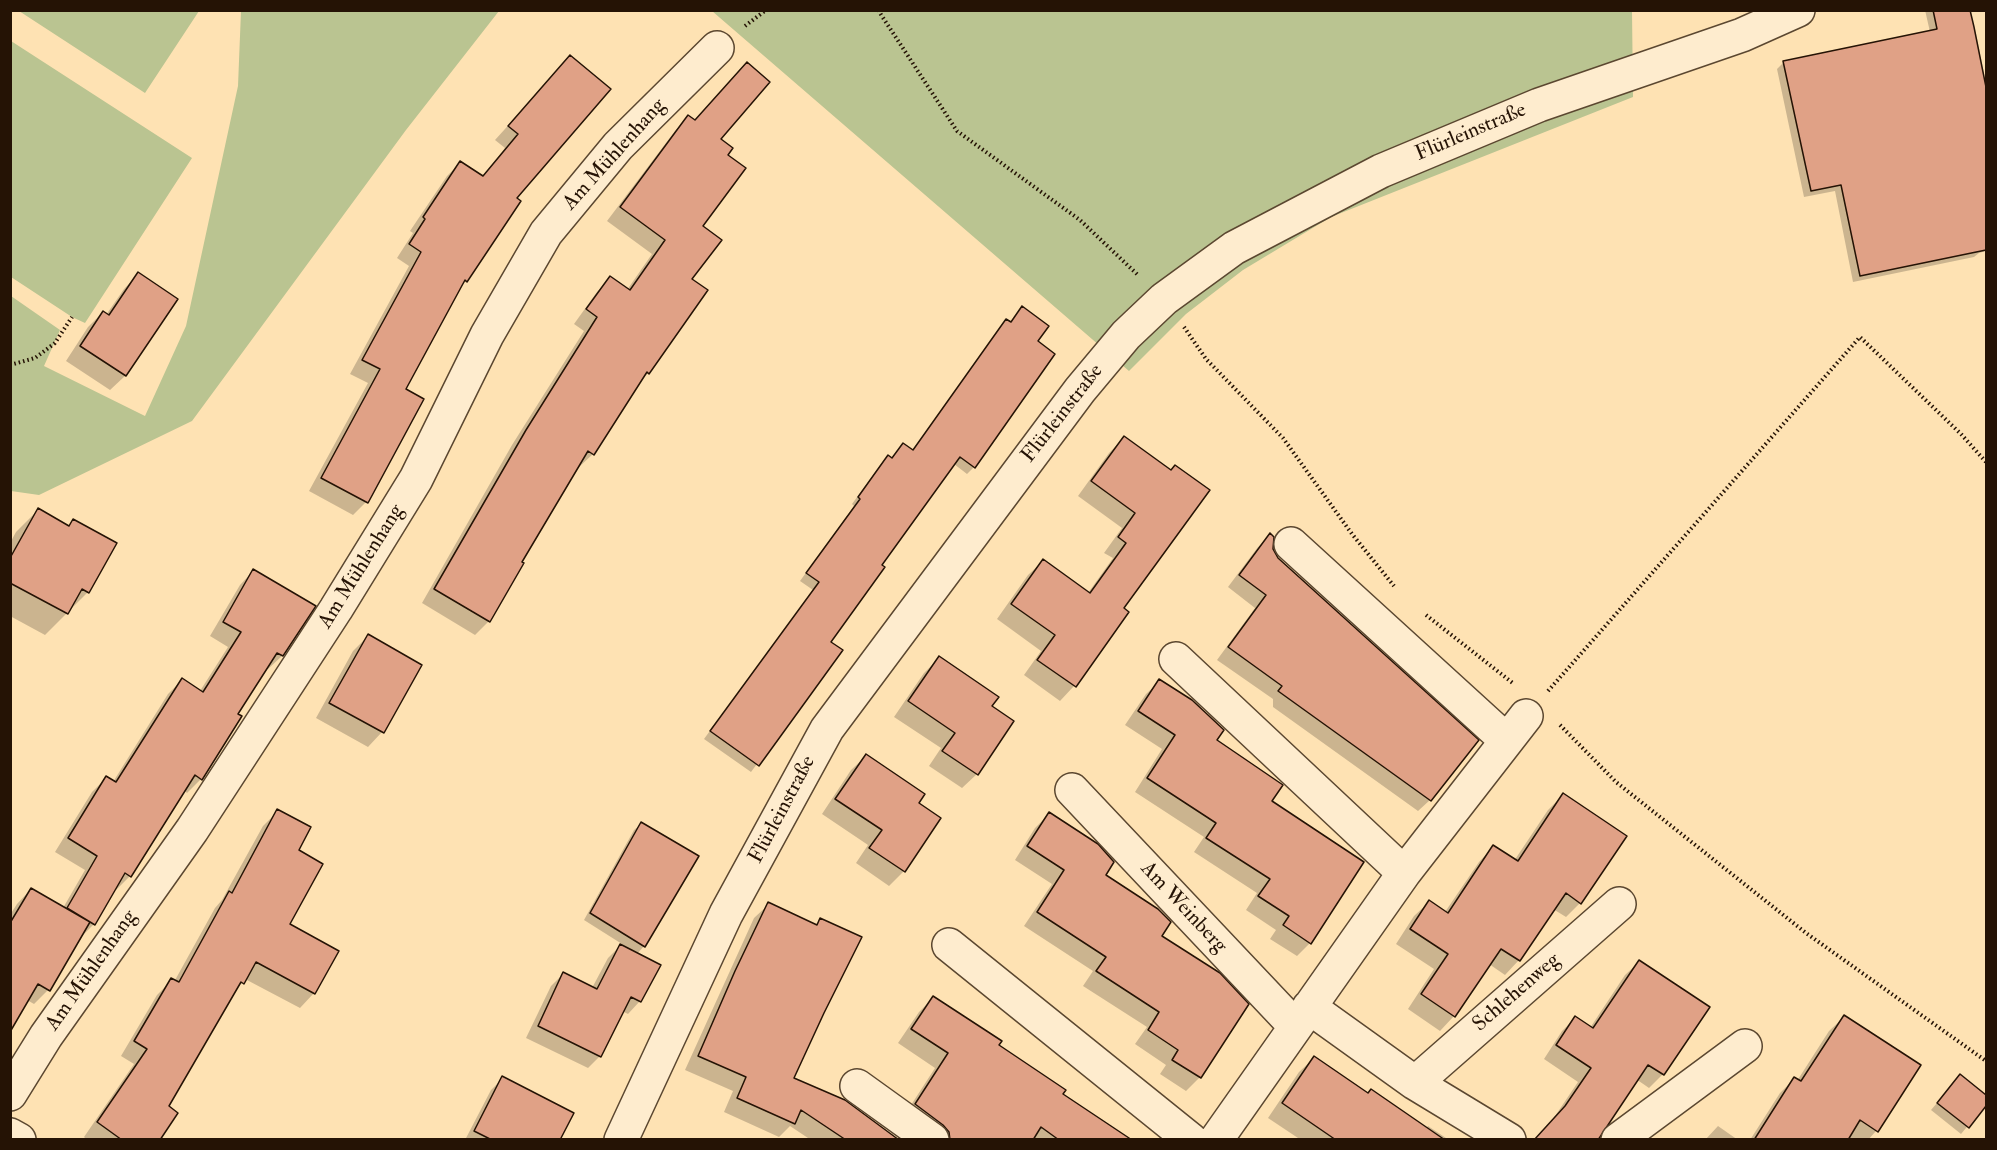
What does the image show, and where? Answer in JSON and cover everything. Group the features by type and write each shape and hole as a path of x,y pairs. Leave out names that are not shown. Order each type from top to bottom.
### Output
{"street":[{"name":"Flürleinstraße","path":"621,1140 726,914 827,729 1080,390 1126,334 1164,299 1234,248 1381,171 1539,105 1742,35 1798,10"},
{"name":"Am Mühlenhang","path":"10,1094 46,1036 192,830 336,609 416,479 487,334 546,233 618,146 717,48"},
{"path":"1216,1140 1404,873 1523,720 1291,544"},
{"path":"1176,659 1404,873"},
{"name":"Am Weinberg","path":"1072,790 1302,1016"},
{"name":"Schlehenweg","path":"1415,1083 1619,904"},
{"path":"949,945 1191,1140"},
{"path":"1302,1016 1509,1140"},
{"path":"1618,1140 1746,1046"},
{"path":"857,1086 932,1140"},
{"path":"10,1135 19,1140"}],"path":[{"path":"878,10 957,131 1080,220 1164,299 1206,359 1283,438 1352,534 1394,587"},
{"path":"10,365 35,358 55,343 72,317"},
{"path":"1523,720 1860,337 1986,462"},
{"path":"1420,610 1523,720 1616,782 1806,933 1986,1061"}],"green space":[{"path":"19,11 199,11 145,93"},
{"path":"241,11 499,11 406,130 192,421 39,495 11,491 11,296 60,330 44,366 145,416 186,326 238,86"},
{"path":"712,11 1632,11 1633,97 1331,217 1243,270 1186,314 1129,371"},
{"path":"11,41 192,158 85,323 11,277"}],"building":[{"path":"1933,10 1970,10 1974,27 1986,87 1986,250 1860,276 1841,185 1811,191 1783,61 1937,29"},
{"path":"570,55 611,89 517,198 521,201 467,282 465,280 406,389 424,399 368,503 321,478 380,369 362,360 421,252 409,244 425,219 423,217 460,161 483,176 518,134 508,126"},
{"path":"747,62 770,82 721,139 733,148 728,155 746,168 703,226 722,240 692,279 708,290 649,374 647,372 594,455 588,451 522,562 524,563 490,622 434,589 526,430 597,317 586,309 610,276 630,290 665,240 620,207 688,115 695,120"},
{"path":"138,272 178,299 126,376 80,346 103,311 109,315"},
{"path":"1022,306 1049,326 1038,341 1055,354 975,468 960,457 882,565 885,567 831,642 843,650 759,766 710,731 819,582 806,573 860,499 858,497 888,455 892,458 903,443 913,450 1006,319 1011,322"},
{"path":"1124,436 1171,470 1175,465 1210,490 1124,608 1129,612 1076,687 1037,660 1055,635 1011,604 1043,559 1090,593 1126,543 1118,537 1135,513 1091,481"},
{"path":"38,508 69,526 73,519 117,543 89,593 82,589 68,614 10,583 10,558"},
{"path":"1270,533 1274,537 1273,549 1278,558 1479,740 1431,801 1278,691 1282,686 1228,647 1266,595 1239,575"},
{"path":"253,569 316,606 283,656 277,653 238,714 242,716 202,780 195,775 131,877 125,873 95,925 67,908 97,856 68,838 106,776 116,782 182,678 203,692 241,632 223,622"},
{"path":"368,634 422,665 384,733 329,703"},
{"path":"939,656 999,697 992,706 1014,721 978,775 942,751 955,733 908,701"},
{"path":"1159,679 1192,700 1224,730 1217,740 1283,785 1272,801 1364,862 1311,944 1283,925 1289,916 1258,896 1270,879 1206,838 1216,823 1147,778 1175,735 1138,711"},
{"path":"866,754 925,794 919,803 941,818 905,872 869,848 882,830 835,799"},
{"path":"1563,793 1627,836 1581,904 1566,893 1520,961 1501,949 1455,1017 1421,994 1448,954 1410,929 1429,900 1448,913 1493,845 1518,861"},
{"path":"277,809 311,827 299,850 323,864 290,924 339,951 315,994 256,962 244,984 241,982 169,1106 178,1113 160,1140 122,1140 97,1122 147,1049 134,1041 171,978 179,982 229,891 232,893"},
{"path":"1049,812 1098,844 1114,862 1106,875 1158,909 1171,922 1162,936 1220,973 1249,1004 1201,1078 1172,1060 1178,1050 1148,1030 1159,1012 1096,971 1106,957 1037,912 1064,870 1027,846"},
{"path":"641,822 699,856 645,947 590,913"},
{"path":"31,888 90,922 50,991 38,984 10,1032 10,923"},
{"path":"768,902 817,925 820,918 862,937 794,1078 845,1100 899,1140 846,1140 801,1110 795,1124 737,1098 746,1077 698,1056"},
{"path":"620,944 661,965 641,1002 631,997 601,1057 538,1026 563,972 597,989"},
{"path":"1639,960 1710,1007 1664,1075 1648,1065 1598,1140 1534,1140 1565,1106 1591,1068 1556,1045 1575,1016 1593,1028"},
{"path":"933,996 1002,1041 999,1045 1066,1090 1063,1094 1132,1140 1059,1140 1041,1127 1033,1140 950,1140 949,1132 943,1125 915,1104 948,1053 911,1029"},
{"path":"1844,1015 1921,1065 1878,1132 1860,1120 1848,1140 1754,1140 1794,1077 1801,1081"},
{"path":"1314,1056 1368,1093 1371,1089 1445,1140 1336,1140 1282,1103"},
{"path":"1960,1074 1986,1095 1986,1106 1969,1128 1937,1103"},
{"path":"502,1076 574,1113 560,1140 492,1140 474,1131"}]}
